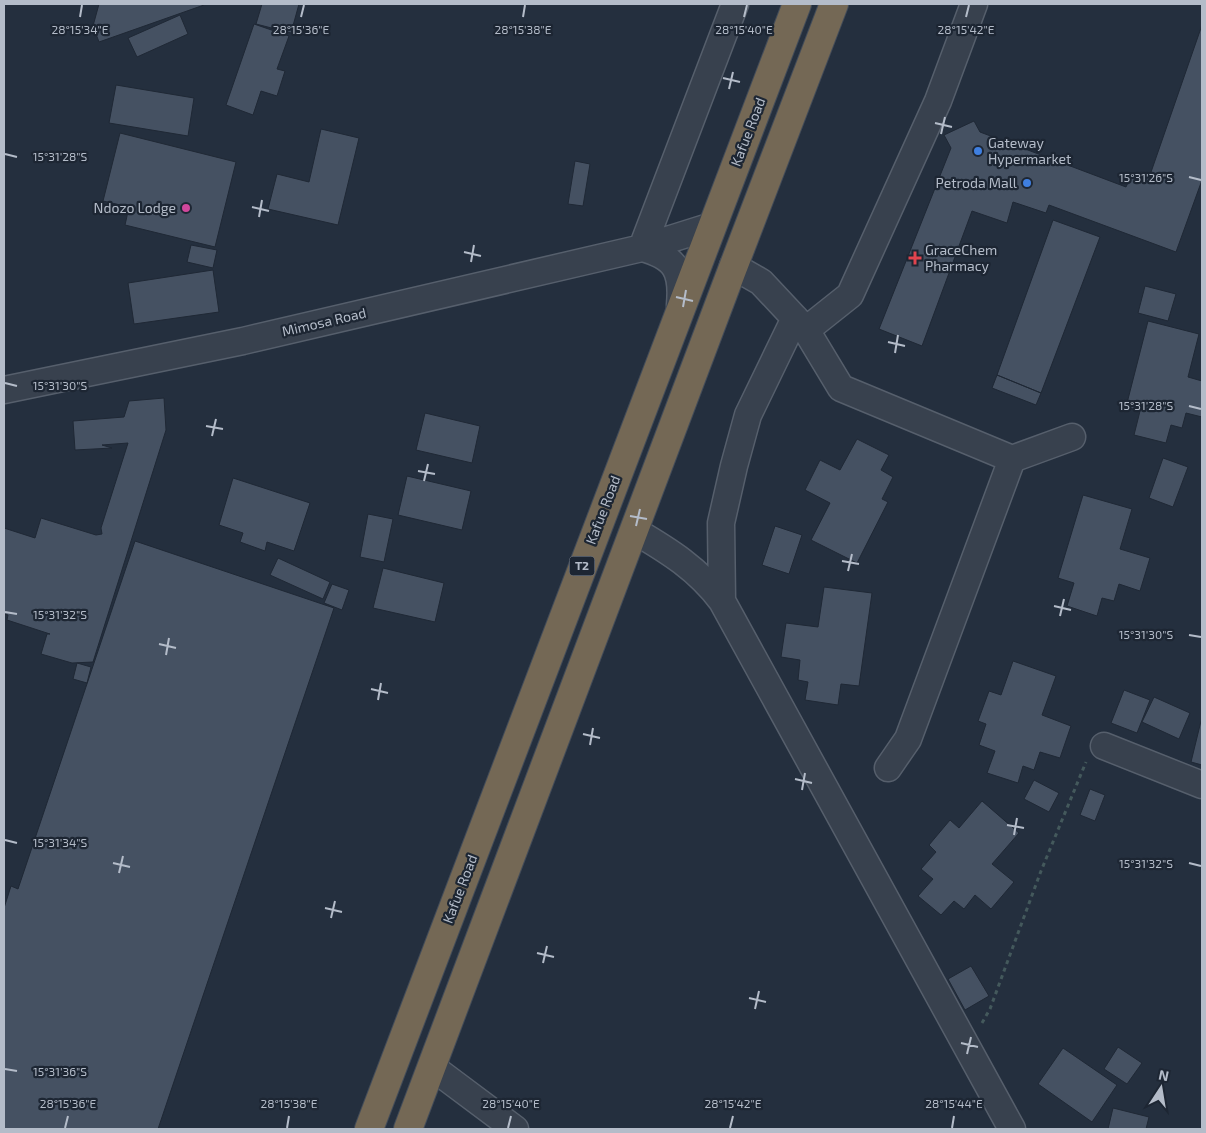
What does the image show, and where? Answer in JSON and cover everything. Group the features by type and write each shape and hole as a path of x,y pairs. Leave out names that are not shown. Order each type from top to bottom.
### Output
{"highway":[{"name":"Kafue Road","path":"369,1129 680,305 797,4"},
{"path":"408,1129 733,266 834,4"}],"street":[{"path":"680,305 682,285 675,267 661,253 642,248 735,4"},
{"path":"722,601 721,523 748,415 801,324 850,295 938,101 974,4"},
{"name":"Mimosa Road","path":"4,390 243,341 642,248 712,226"},
{"path":"733,266 761,282 801,324 841,388 1012,459 1072,437"},
{"path":"888,768 908,739 1012,459"},
{"path":"635,530 679,557 693,568 722,601 1012,1129"},
{"path":"1104,746 1202,786"},
{"path":"432,1067 515,1129"}],"path":[{"path":"960,1034 977,1029 990,1009 1041,871 1089,753 1096,745 1104,746"}],"building":[{"path":"99,4 204,5 99,42 93,26"},
{"path":"262,4 299,4 291,33 256,24"},
{"path":"180,15 188,34 137,57 128,38"},
{"path":"254,24 289,36 277,69 285,71 277,96 261,91 253,115 226,105"},
{"name":"Petroda Mall","path":"1202,25 1202,180 1176,252 1049,205 1046,213 1013,202 1007,223 972,211 922,346 879,329 951,148 944,135 974,121 980,132 1126,187 1131,176 1141,172 1150,175"},
{"path":"116,85 194,98 188,136 109,123"},
{"path":"321,129 359,138 338,225 268,209 277,174 309,182"},
{"path":"120,133 236,162 215,247 125,225 129,207 103,201"},
{"path":"575,161 590,164 583,206 568,204"},
{"path":"1053,220 1100,237 1041,393 997,375"},
{"path":"191,245 217,250 213,268 187,262"},
{"path":"213,270 219,312 134,324 128,283"},
{"path":"1145,286 1176,294 1168,321 1138,313"},
{"path":"1148,321 1199,334 1188,377 1202,381 1202,417 1186,413 1182,428 1171,425 1166,443 1134,435 1140,411 1126,407"},
{"path":"997,375 1041,393 1036,405 992,388"},
{"path":"164,398 166,430 93,662 72,663 41,654 47,634 50,634 7,620 8,615 4,614 4,528 35,538 41,518 96,535 102,534 101,528 128,443 102,445 112,448 75,450 73,421 124,417 129,401"},
{"path":"425,413 480,426 472,463 416,450"},
{"path":"857,439 889,455 881,470 893,477 882,499 888,502 857,563 811,540 830,503 805,490 820,460 840,470"},
{"path":"1163,458 1188,467 1173,507 1149,498"},
{"path":"407,476 471,491 462,530 398,515"},
{"path":"233,478 310,503 294,551 267,542 265,551 240,542 243,533 219,525"},
{"path":"1083,495 1132,509 1120,549 1150,558 1140,591 1119,584 1114,601 1102,598 1097,616 1067,606 1074,583 1058,578"},
{"path":"368,514 393,519 384,562 360,557"},
{"path":"775,526 802,535 789,574 762,565"},
{"path":"135,541 334,608 158,1129 4,1129 4,908 11,886 18,889"},
{"path":"278,558 330,582 323,599 270,575"},
{"path":"383,568 444,583 435,622 373,608"},
{"path":"332,584 349,590 342,610 324,603"},
{"path":"824,587 872,593 859,686 841,684 838,705 805,700 808,682 798,680 800,660 781,657 786,623 818,627"},
{"path":"1013,661 1056,676 1042,715 1071,726 1060,758 1040,752 1034,770 1023,766 1018,783 987,773 995,751 979,745 986,724 978,721 989,691 1001,695"},
{"path":"77,663 91,667 87,683 73,679"},
{"path":"1124,690 1150,700 1137,733 1111,723"},
{"path":"1154,697 1190,713 1179,739 1142,722"},
{"path":"1202,721 1202,765 1191,762"},
{"path":"1034,780 1059,793 1049,812 1024,799"},
{"path":"1090,789 1105,795 1095,821 1080,815"},
{"path":"982,801 1019,833 992,864 1014,882 991,909 975,895 964,909 954,901 941,915 918,896 933,879 921,869 936,852 929,845 950,820 959,828"},
{"path":"971,966 989,996 965,1010 948,979"},
{"path":"1118,1047 1142,1063 1127,1084 1104,1069"},
{"path":"1063,1048 1117,1085 1092,1122 1038,1084"},
{"path":"1113,1108 1149,1117 1146,1129 1108,1129"}],"place":[{"name":"Gateway Hypermarket","path":"978,151"},
{"name":"Petroda Mall","path":"1027,183"},
{"name":"Ndozo Lodge","path":"186,208"},
{"name":"GraceChem Pharmacy","path":"915,258"}]}
